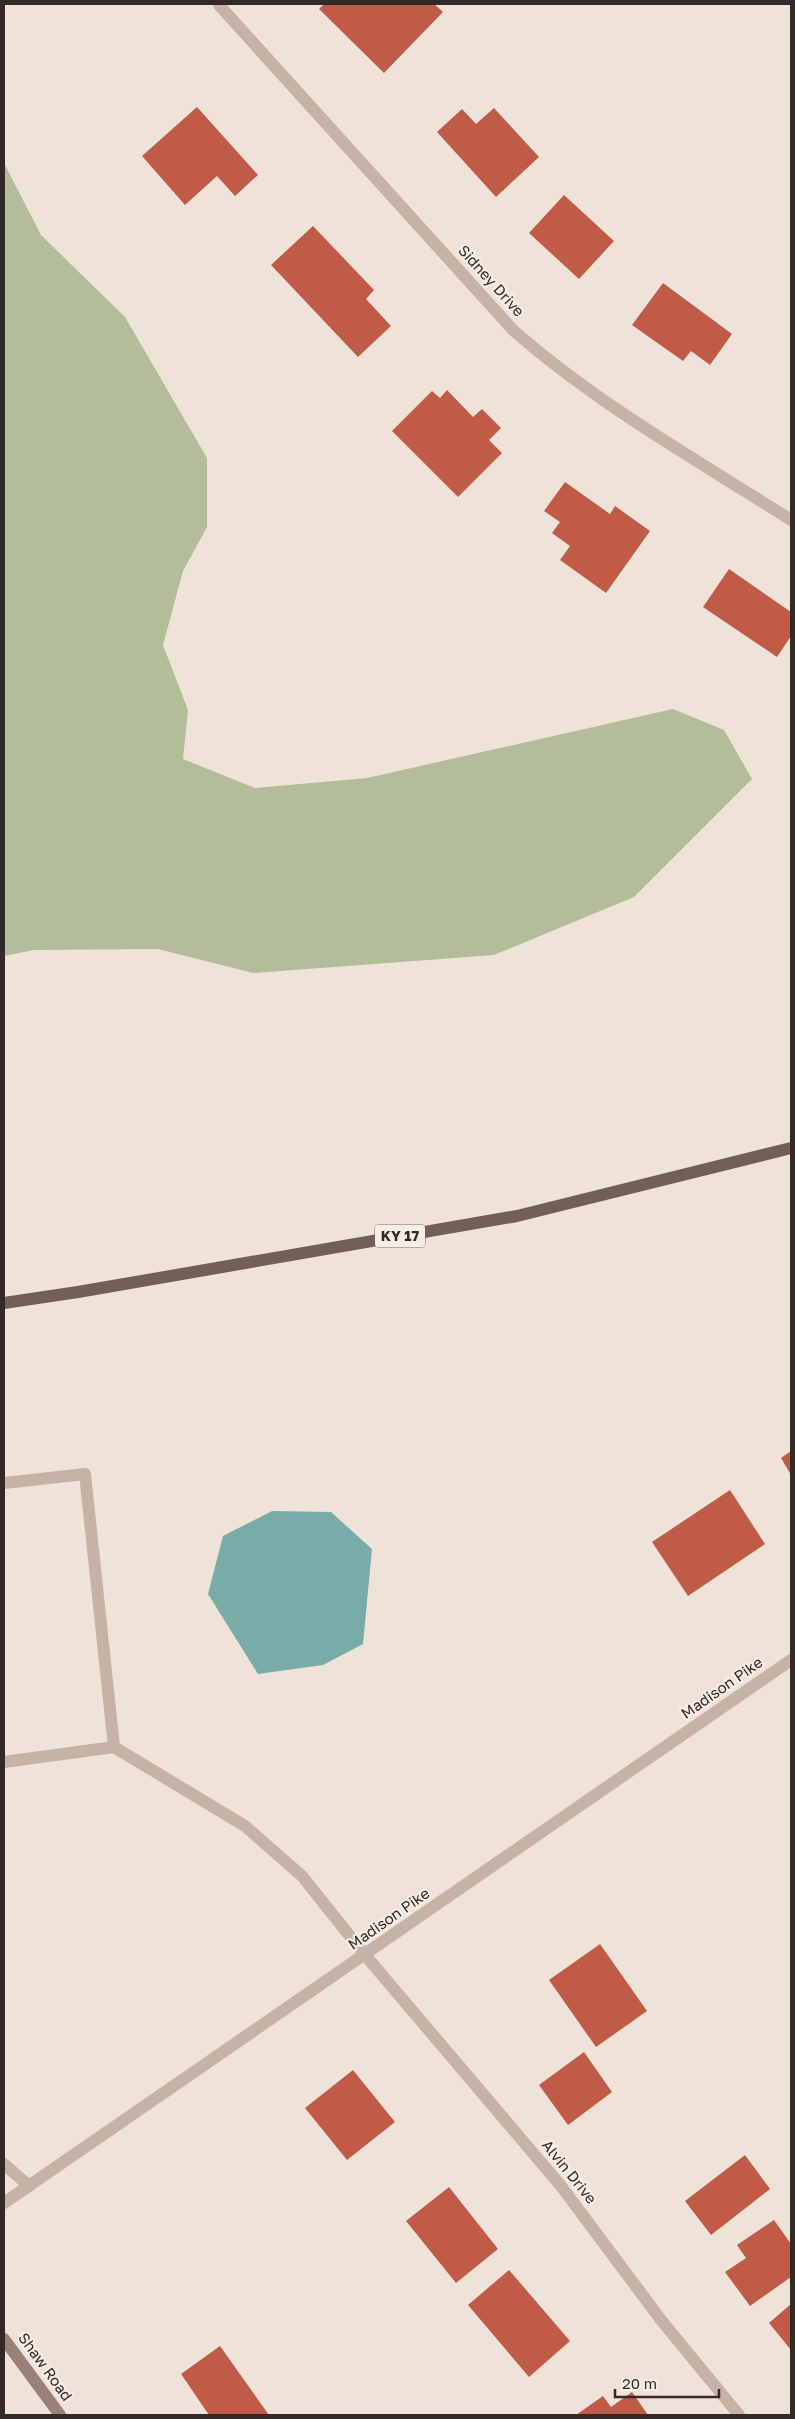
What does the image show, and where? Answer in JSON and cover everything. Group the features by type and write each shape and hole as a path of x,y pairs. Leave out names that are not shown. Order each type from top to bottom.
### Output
{"main road":[{"name":"KY 17","path":"4,1303 78,1292 517,1216 791,1148"},
{"name":"Shaw Road","path":"4,2339 60,2415"}],"street":[{"name":"Sidney Drive","path":"219,5 513,330 551,364 651,431 791,520"},
{"path":"4,1483 85,1474 114,1747 4,1762"},
{"name":"Madison Pike","path":"4,2203 791,1660"},
{"name":"Alvin Drive","path":"114,1747 245,1826 302,1876 365,1955 560,2186 661,2320 739,2415"},
{"path":"4,2164 29,2186"}],"green space":[{"path":"4,163 41,235 125,317 207,458 207,527 183,571 163,645 188,710 183,759 255,788 367,778 673,709 724,730 752,779 634,897 494,955 253,973 158,949 34,950 4,956"}],"water":[{"path":"272,1511 331,1512 372,1549 363,1644 323,1665 258,1674 208,1594 223,1536"}],"building":[{"path":"324,4 434,4 443,12 384,73 319,9"},
{"path":"197,107 258,175 235,196 217,176 185,205 142,156"},
{"path":"494,108 539,157 496,197 437,132 462,109 476,124"},
{"path":"564,195 614,241 579,279 529,233"},
{"path":"313,226 374,290 366,299 391,326 358,357 271,265"},
{"path":"663,283 732,334 710,365 691,351 683,361 632,325"},
{"path":"447,390 473,417 482,409 501,428 489,440 502,453 458,497 392,431 432,391 440,398"},
{"path":"565,482 610,514 615,506 650,531 606,593 560,560 570,546 552,533 560,522 544,511"},
{"path":"729,569 791,612 791,636 777,657 703,607"},
{"path":"791,1451 791,1475 781,1458"},
{"path":"730,1490 765,1544 688,1596 652,1542"},
{"path":"600,1944 647,2011 596,2047 549,1980"},
{"path":"584,2052 612,2092 568,2125 539,2085"},
{"path":"353,2070 395,2122 347,2160 305,2108"},
{"path":"745,2155 770,2189 711,2235 685,2201"},
{"path":"449,2187 498,2249 456,2283 406,2221"},
{"path":"774,2220 791,2244 791,2277 750,2306 725,2272 746,2258 737,2245"},
{"path":"509,2270 570,2341 529,2377 468,2305"},
{"path":"791,2304 791,2350 769,2323"},
{"path":"220,2346 269,2415 209,2415 181,2374"},
{"path":"632,2392 648,2415 576,2415 603,2396 611,2407"}]}
